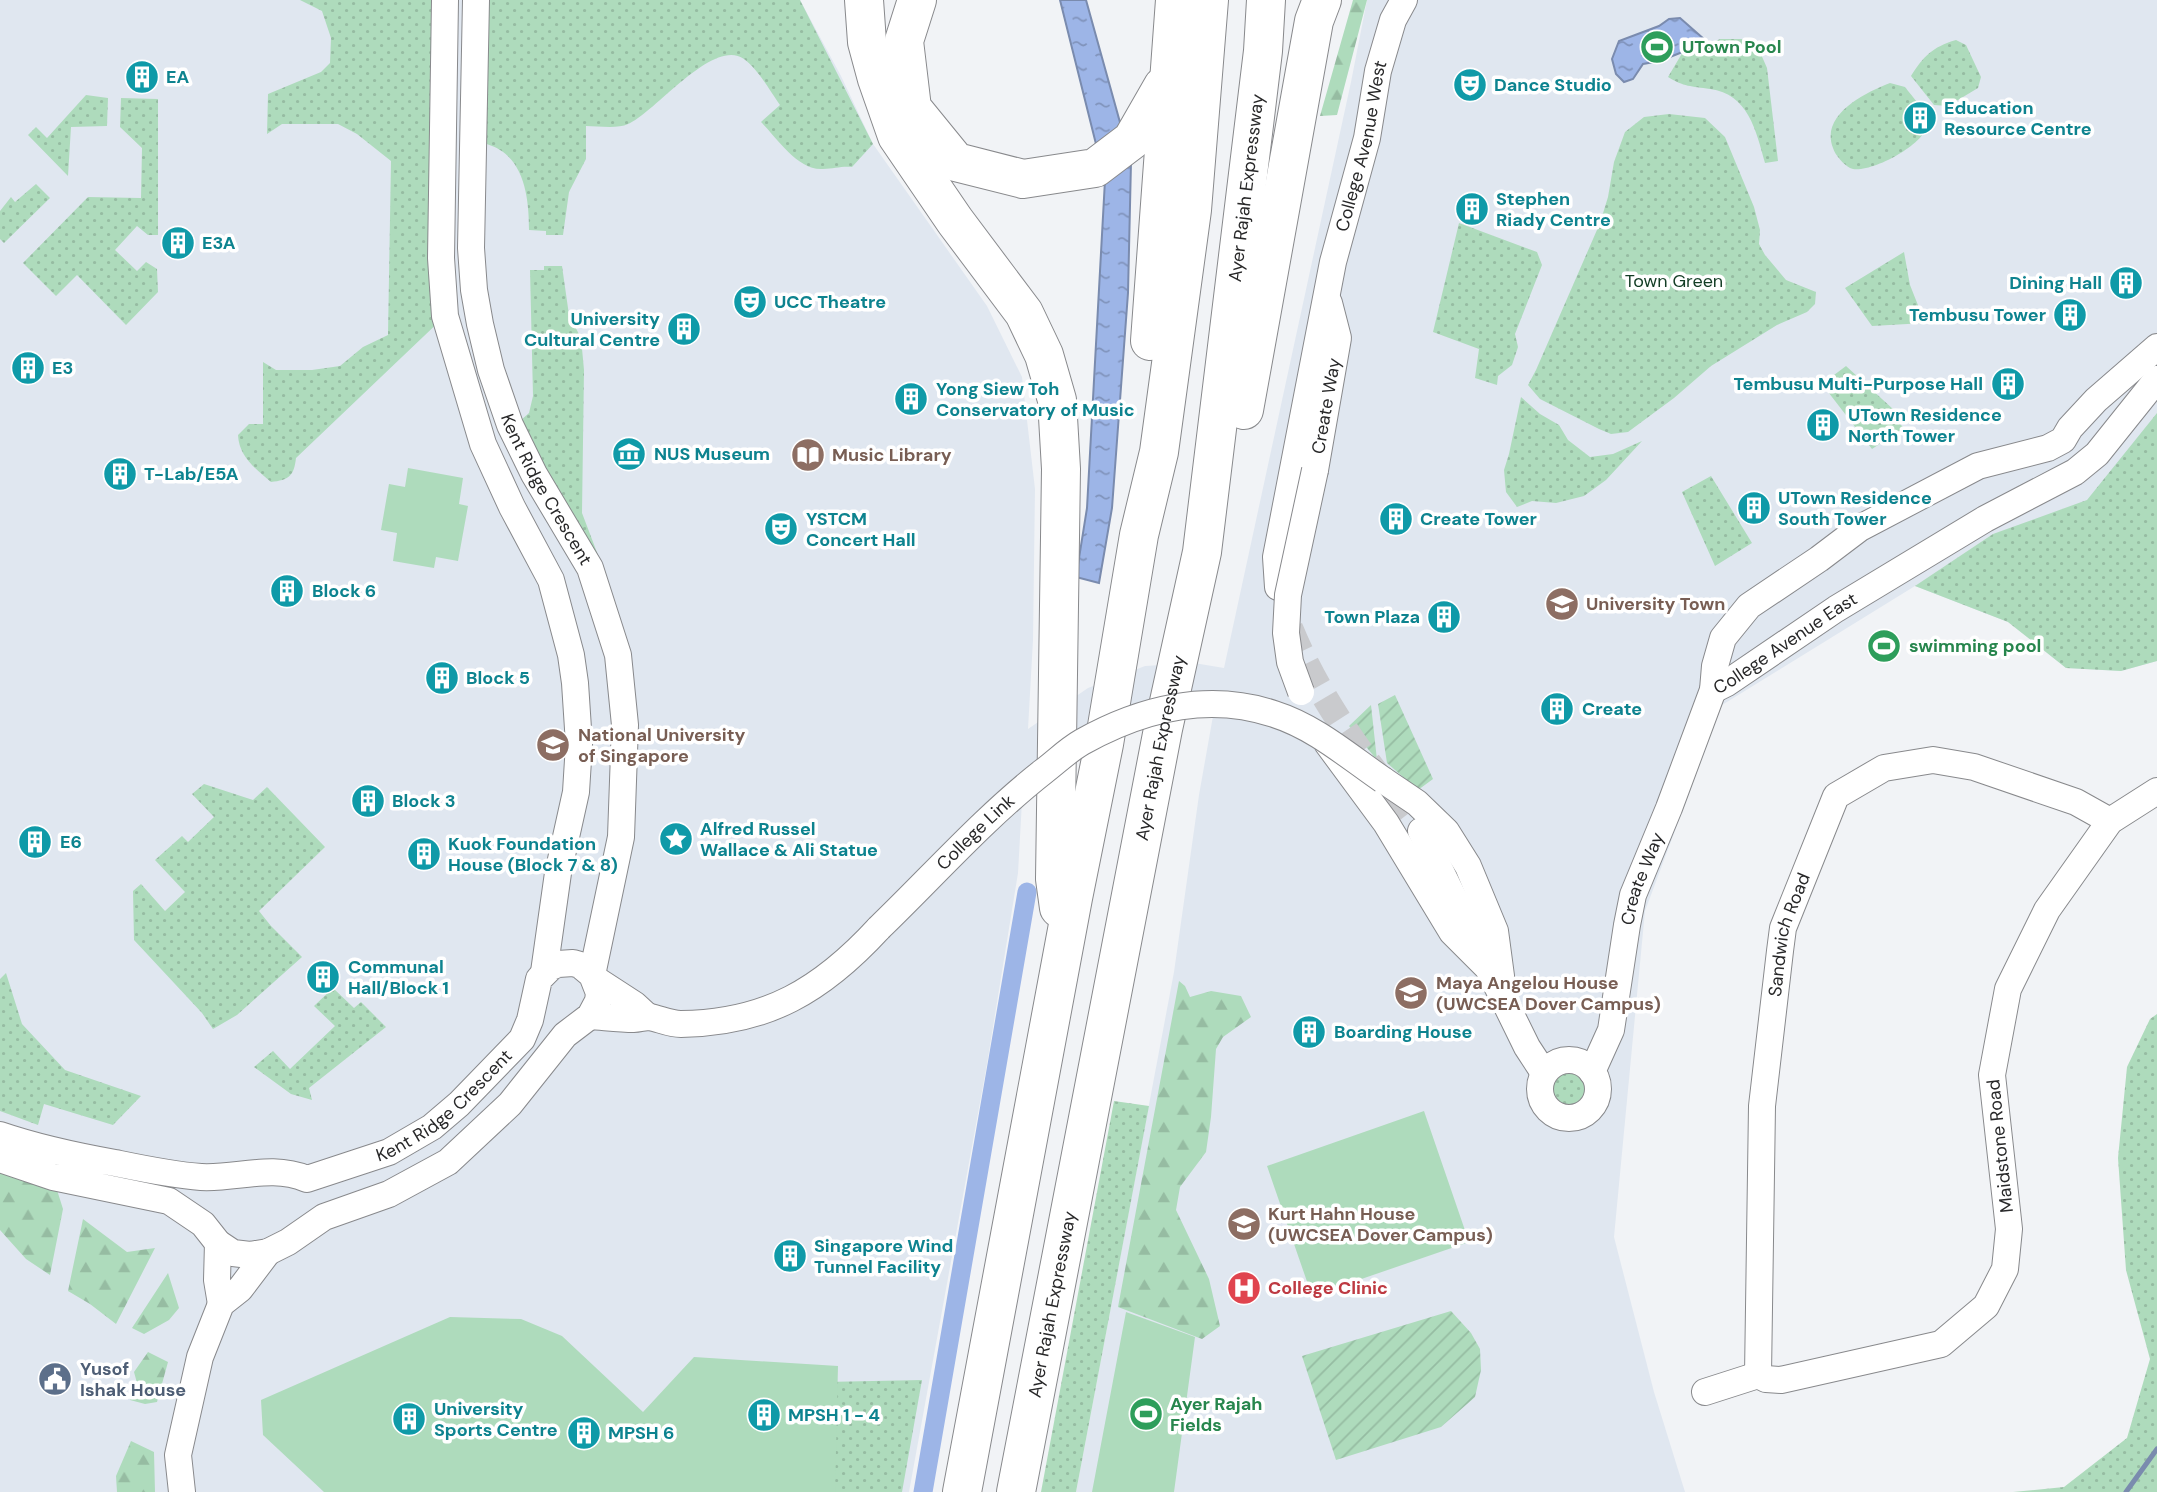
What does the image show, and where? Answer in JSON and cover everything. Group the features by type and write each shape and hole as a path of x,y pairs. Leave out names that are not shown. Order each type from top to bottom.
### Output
{"highway":[{"path":"842,0 867,42"},
{"path":"864,0 867,42 897,136 955,221 1024,313 1044,355 1057,400 1061,493 1055,888 1060,910 1068,926"},
{"path":"916,0 904,41 912,108 956,162 1023,179 1095,168 1132,140 1167,78"},
{"path":"1139,536 1167,78 1175,0"},
{"path":"962,1492 1104,744 1139,536 1159,452 1190,223 1209,0"},
{"name":"Ayer Rajah Expressway","path":"1016,1492 1163,729 1202,552 1263,51 1266,0"},
{"path":"1263,51 1278,0"},
{"path":"1202,552 1230,486 1314,21 1322,0"}],"street":[{"name":"Kent Ridge Crescent","path":"445,0 441,258 445,316 483,444 512,508 551,580 570,655 579,744 576,792 558,873 537,1004 546,1018 562,1026 585,1020"},
{"name":"Kent Ridge Crescent","path":"0,1159 53,1177 169,1201 233,1253 250,1255 268,1252 339,1211 389,1194 448,1162 510,1104 565,1035 585,1020 598,1002 597,985 621,837 625,725 618,655 590,568 534,474 510,425 491,370 474,290 472,192 476,0"},
{"name":"College Avenue West","path":"1326,295 1332,262 1367,138 1378,71 1393,20 1404,0"},
{"path":"472,192 442,204 472,221"},
{"path":"445,316 474,290"},
{"name":"Create Way","path":"1326,295 1338,338 1315,470 1288,595 1286,633 1290,662 1304,696 1332,734 1383,780"},
{"name":"Create Way","path":"1278,587 1276,557 1326,295"},
{"name":"College Avenue East","path":"1713,690 1715,666 1723,638 1749,606 1810,566 1860,528 1935,487 1978,466 2048,447 2063,440 2070,428 2096,400 2157,347"},
{"name":"College Avenue East","path":"1713,690 1836,609 1985,519 2076,472 2097,454 2157,379"},
{"name":"Create Way","path":"1421,831 1527,1047 1544,1073 1540,1091 1542,1100 1553,1114 1569,1118 1583,1114 1594,1103 1597,1087 1592,1072 1611,1030 1633,895 1713,690"},
{"name":"College Link","path":"585,1020 648,1017 678,1024 720,1021 780,1006 814,986 860,949 1018,792 1080,743 1133,718 1167,707 1211,703 1252,707 1300,724 1417,803 1446,831 1468,866 1494,932 1506,1005"},
{"name":"College Link","path":"1324,739 1386,823 1431,899"},
{"name":"Sandwich Road","path":"1758,1375 1762,1106 1781,939 1836,796 1884,768 1933,760 1974,767 2031,786 2076,802 2110,821"},
{"name":"Maidstone Road","path":"1758,1375 1766,1379 1781,1380 1941,1343 1986,1306 2005,1269 2009,1229 1992,1075 2008,989 2047,910 2110,821 2157,791"},
{"name":"Create Way","path":"1431,899 1460,942 1491,971"},
{"path":"540,979 558,964 565,962 580,965 599,980"},
{"name":"Kent Ridge Crescent","path":"307,1179 389,1152 432,1127 459,1104 522,1039 530,1020 540,979"},
{"name":"College Link","path":"599,980 648,1017"},
{"path":"1544,1073 1559,1062 1567,1060 1585,1065 1592,1072"},
{"path":"0,1135 49,1150 170,1174 225,1177 260,1171 291,1172 307,1179 317,1197 317,1213 309,1226"},
{"path":"221,1304 203,1205 211,1188 225,1177"},
{"path":"181,1492 178,1455 200,1357 221,1304 240,1289 268,1252"},
{"path":"1705,1392 1758,1375"}],"shaded area":[{"path":"0,0 800,0 841,76 873,144 987,306 1022,377 1035,489 1033,640 1028,729 1088,688 1145,666 1194,663 1224,668 1367,0 2157,0 2157,661 2121,671 2066,668 2008,622 1915,586 1722,705 1645,911 1614,1237 1654,1392 1685,1492 1076,1492 1174,972 1213,716 1184,715 1132,732 1079,758 1022,801 1018,873 987,1064 909,1492 0,1492"}],"green space":[{"path":"300,0 445,0 445,316 296,458 290,476 271,482 245,456 238,435 249,424 263,424 263,362 276,370 312,370 340,366 363,347 388,335 391,161 357,134 338,124 282,124 267,134 268,94 321,72 330,63 331,38 322,11"},
{"path":"476,0 800,0 873,144 852,167 823,169 805,165 761,122 780,105 764,80 744,59 731,55 717,58 701,67 628,124 613,127 586,126 586,159 569,192 563,235 546,235 546,231 529,230 527,197 516,165 497,148 474,140"},
{"path":"1353,0 1367,0 1337,115 1320,116"},
{"path":"1720,39 1747,39 1760,52 1767,68 1778,161 1765,163 1754,126 1742,106 1733,98 1723,92 1683,84 1668,77 1684,50 1701,48"},
{"path":"1956,40 1966,45 1981,77 1978,88 1948,106 1934,105 1911,76 1929,54"},
{"path":"1890,83 1905,87 1918,104 1926,118 1925,131 1908,148 1882,163 1858,169 1850,168 1834,151 1831,136 1833,125 1838,116 1857,99"},
{"path":"86,95 108,98 107,126 71,127 68,176 28,135 36,127 47,138"},
{"path":"121,98 158,99 158,235 148,235 137,226 115,250 137,271 146,262 157,269 158,292 126,325 77,275 56,296 23,263 88,197 141,198 142,148 120,127"},
{"name":"Town Green","path":"1669,114 1705,118 1725,137 1754,207 1760,230 1759,244 1786,280 1816,292 1815,304 1807,312 1777,325 1711,366 1628,432 1611,434 1540,399 1528,385 1600,223 1614,162 1625,132 1644,117"},
{"path":"36,184 50,198 4,243 0,239 0,211 11,197 15,202"},
{"path":"1459,223 1537,252 1542,265 1515,334 1518,347 1512,365 1498,376 1497,385 1475,378 1479,349 1433,332"},
{"path":"1904,252 1910,285 1925,323 1872,326 1845,288"},
{"path":"544,266 562,266 569,315 581,338 584,370 582,513 601,563 590,568 520,421 529,413 533,396 530,270 544,270"},
{"path":"1846,366 1894,410 1896,420 1904,428 1872,449 1822,384"},
{"path":"1521,397 1540,414 1559,425 1568,440 1590,457 1613,454 1642,441 1606,480 1584,496 1556,503 1532,501 1517,507 1506,492 1504,470"},
{"path":"2157,413 2157,661 2121,671 2066,668 2008,622 1915,586 1993,534 2087,500"},
{"path":"408,468 463,478 459,504 468,506 458,561 436,557 434,568 393,561 397,533 381,530 389,484 405,487"},
{"path":"1711,476 1752,543 1715,566 1682,492"},
{"path":"1395,695 1433,779 1418,790 1387,763 1378,704"},
{"path":"1371,705 1377,760 1349,726"},
{"path":"204,784 253,800 267,787 325,847 259,911 302,957 237,1015 213,1029 202,1013 134,940 133,891 141,884 165,911 185,892 155,860 182,836 188,842 214,817 192,794"},
{"path":"6,973 22,1024 65,1070 141,1096 113,1125 44,1104 38,1125 0,1111 0,979"},
{"path":"1179,981 1185,986 1190,997 1211,991 1241,996 1251,1017 1223,1037 1216,1049 1206,1152 1180,1187 1176,1210 1209,1279 1220,1326 1202,1339 1118,1307"},
{"path":"333,988 354,1008 361,1002 386,1027 309,1088 312,1100 291,1094 254,1067 273,1051 290,1069 335,1026 314,1006"},
{"path":"2157,1014 2157,1492 2013,1492 2064,1487 2127,1438 2150,1359 2126,1270 2118,1158 2127,1067 2150,1019"},
{"path":"1569,1069 1577,1070 1583,1075 1588,1081 1588,1097 1583,1103 1577,1108 1569,1109 1561,1108 1555,1103 1550,1097 1549,1089 1550,1081 1555,1075 1561,1070"},
{"path":"1114,1101 1149,1106 1076,1492 1041,1492"},
{"path":"1424,1111 1469,1242 1312,1296 1267,1166"},
{"path":"0,1171 57,1190 63,1209 50,1275 26,1259 0,1230"},
{"path":"83,1219 127,1252 155,1248 116,1324 68,1291"},
{"path":"168,1273 179,1308 169,1320 144,1334 132,1328"},
{"path":"1451,1311 1471,1333 1480,1349 1481,1370 1475,1397 1441,1427 1336,1460 1302,1356"},
{"name":"Ayer Rajah Fields","path":"1126,1312 1195,1337 1174,1492 1092,1492"},
{"path":"450,1317 521,1319 562,1336 643,1412 694,1357 838,1366 835,1492 324,1492 263,1435 261,1400"},
{"path":"148,1352 168,1362 157,1402 145,1404 130,1400 137,1383 134,1372"},
{"path":"922,1380 902,1492 822,1492 824,1382"},
{"path":"131,1441 154,1452 155,1492 117,1492 116,1476"}],"water":[{"path":"1060,0 1086,0 1131,162 1128,293 1112,508 1099,583 1076,577 1087,508 1105,180"},
{"name":"UTown Pool","path":"1680,18 1705,40 1705,43 1660,61 1643,64 1633,79 1624,82 1616,74 1612,59 1619,41 1659,26 1669,19"}],"waterway":[{"path":"923,1492 1027,892"},
{"path":"2126,1492 2157,1449"}],"tunnel":[{"path":"1290,628 1332,710 1421,831"}],"place":[{"name":"UTown Pool","path":"1657,47"},
{"name":"EA","path":"142,77"},
{"name":"Dance Studio","path":"1470,85"},
{"name":"Education Resource Centre","path":"1920,118"},
{"name":"Stephen Riady Centre","path":"1472,209"},
{"name":"E3A","path":"178,243"},
{"name":"Dining Hall","path":"2126,283"},
{"name":"UCC Theatre","path":"750,302"},
{"name":"Tembusu Tower","path":"2070,315"},
{"name":"University Cultural Centre","path":"684,329"},
{"name":"E3","path":"28,368"},
{"name":"Tembusu Multi-Purpose Hall","path":"2008,384"},
{"name":"Yong Siew Toh Conservatory of Music","path":"911,399"},
{"name":"UTown Residence North Tower","path":"1823,425"},
{"name":"NUS Museum","path":"629,454"},
{"name":"Music Library","path":"808,455"},
{"name":"T-Lab/E5A","path":"120,474"},
{"name":"UTown Residence South Tower","path":"1754,508"},
{"name":"Create Tower","path":"1396,519"},
{"name":"YSTCM Concert Hall","path":"781,529"},
{"name":"Block 6","path":"287,591"},
{"name":"University Town","path":"1562,604"},
{"name":"Town Plaza","path":"1444,617"},
{"name":"swimming pool","path":"1884,646"},
{"name":"Block 5","path":"442,678"},
{"name":"Create","path":"1557,709"},
{"name":"National University of Singapore","path":"553,745"},
{"name":"Block 3","path":"368,801"},
{"name":"Alfred Russel Wallace & Ali Statue","path":"676,839"},
{"name":"E6","path":"35,842"},
{"name":"Kuok Foundation House (Block 7 & 8)","path":"424,854"},
{"name":"Communal Hall/Block 1","path":"323,977"},
{"name":"Maya Angelou House (UWCSEA Dover Campus)","path":"1411,993"},
{"name":"Boarding House","path":"1309,1032"},
{"name":"Kurt Hahn House (UWCSEA Dover Campus)","path":"1244,1224"},
{"name":"Singapore Wind Tunnel Facility","path":"790,1256"},
{"name":"College Clinic","path":"1244,1288"},
{"name":"Yusof Ishak House","path":"55,1379"},
{"name":"Ayer Rajah Fields","path":"1146,1414"},
{"name":"MPSH 1 - 4","path":"764,1415"},
{"name":"University Sports Centre","path":"409,1419"},
{"name":"MPSH 6","path":"584,1433"}]}
